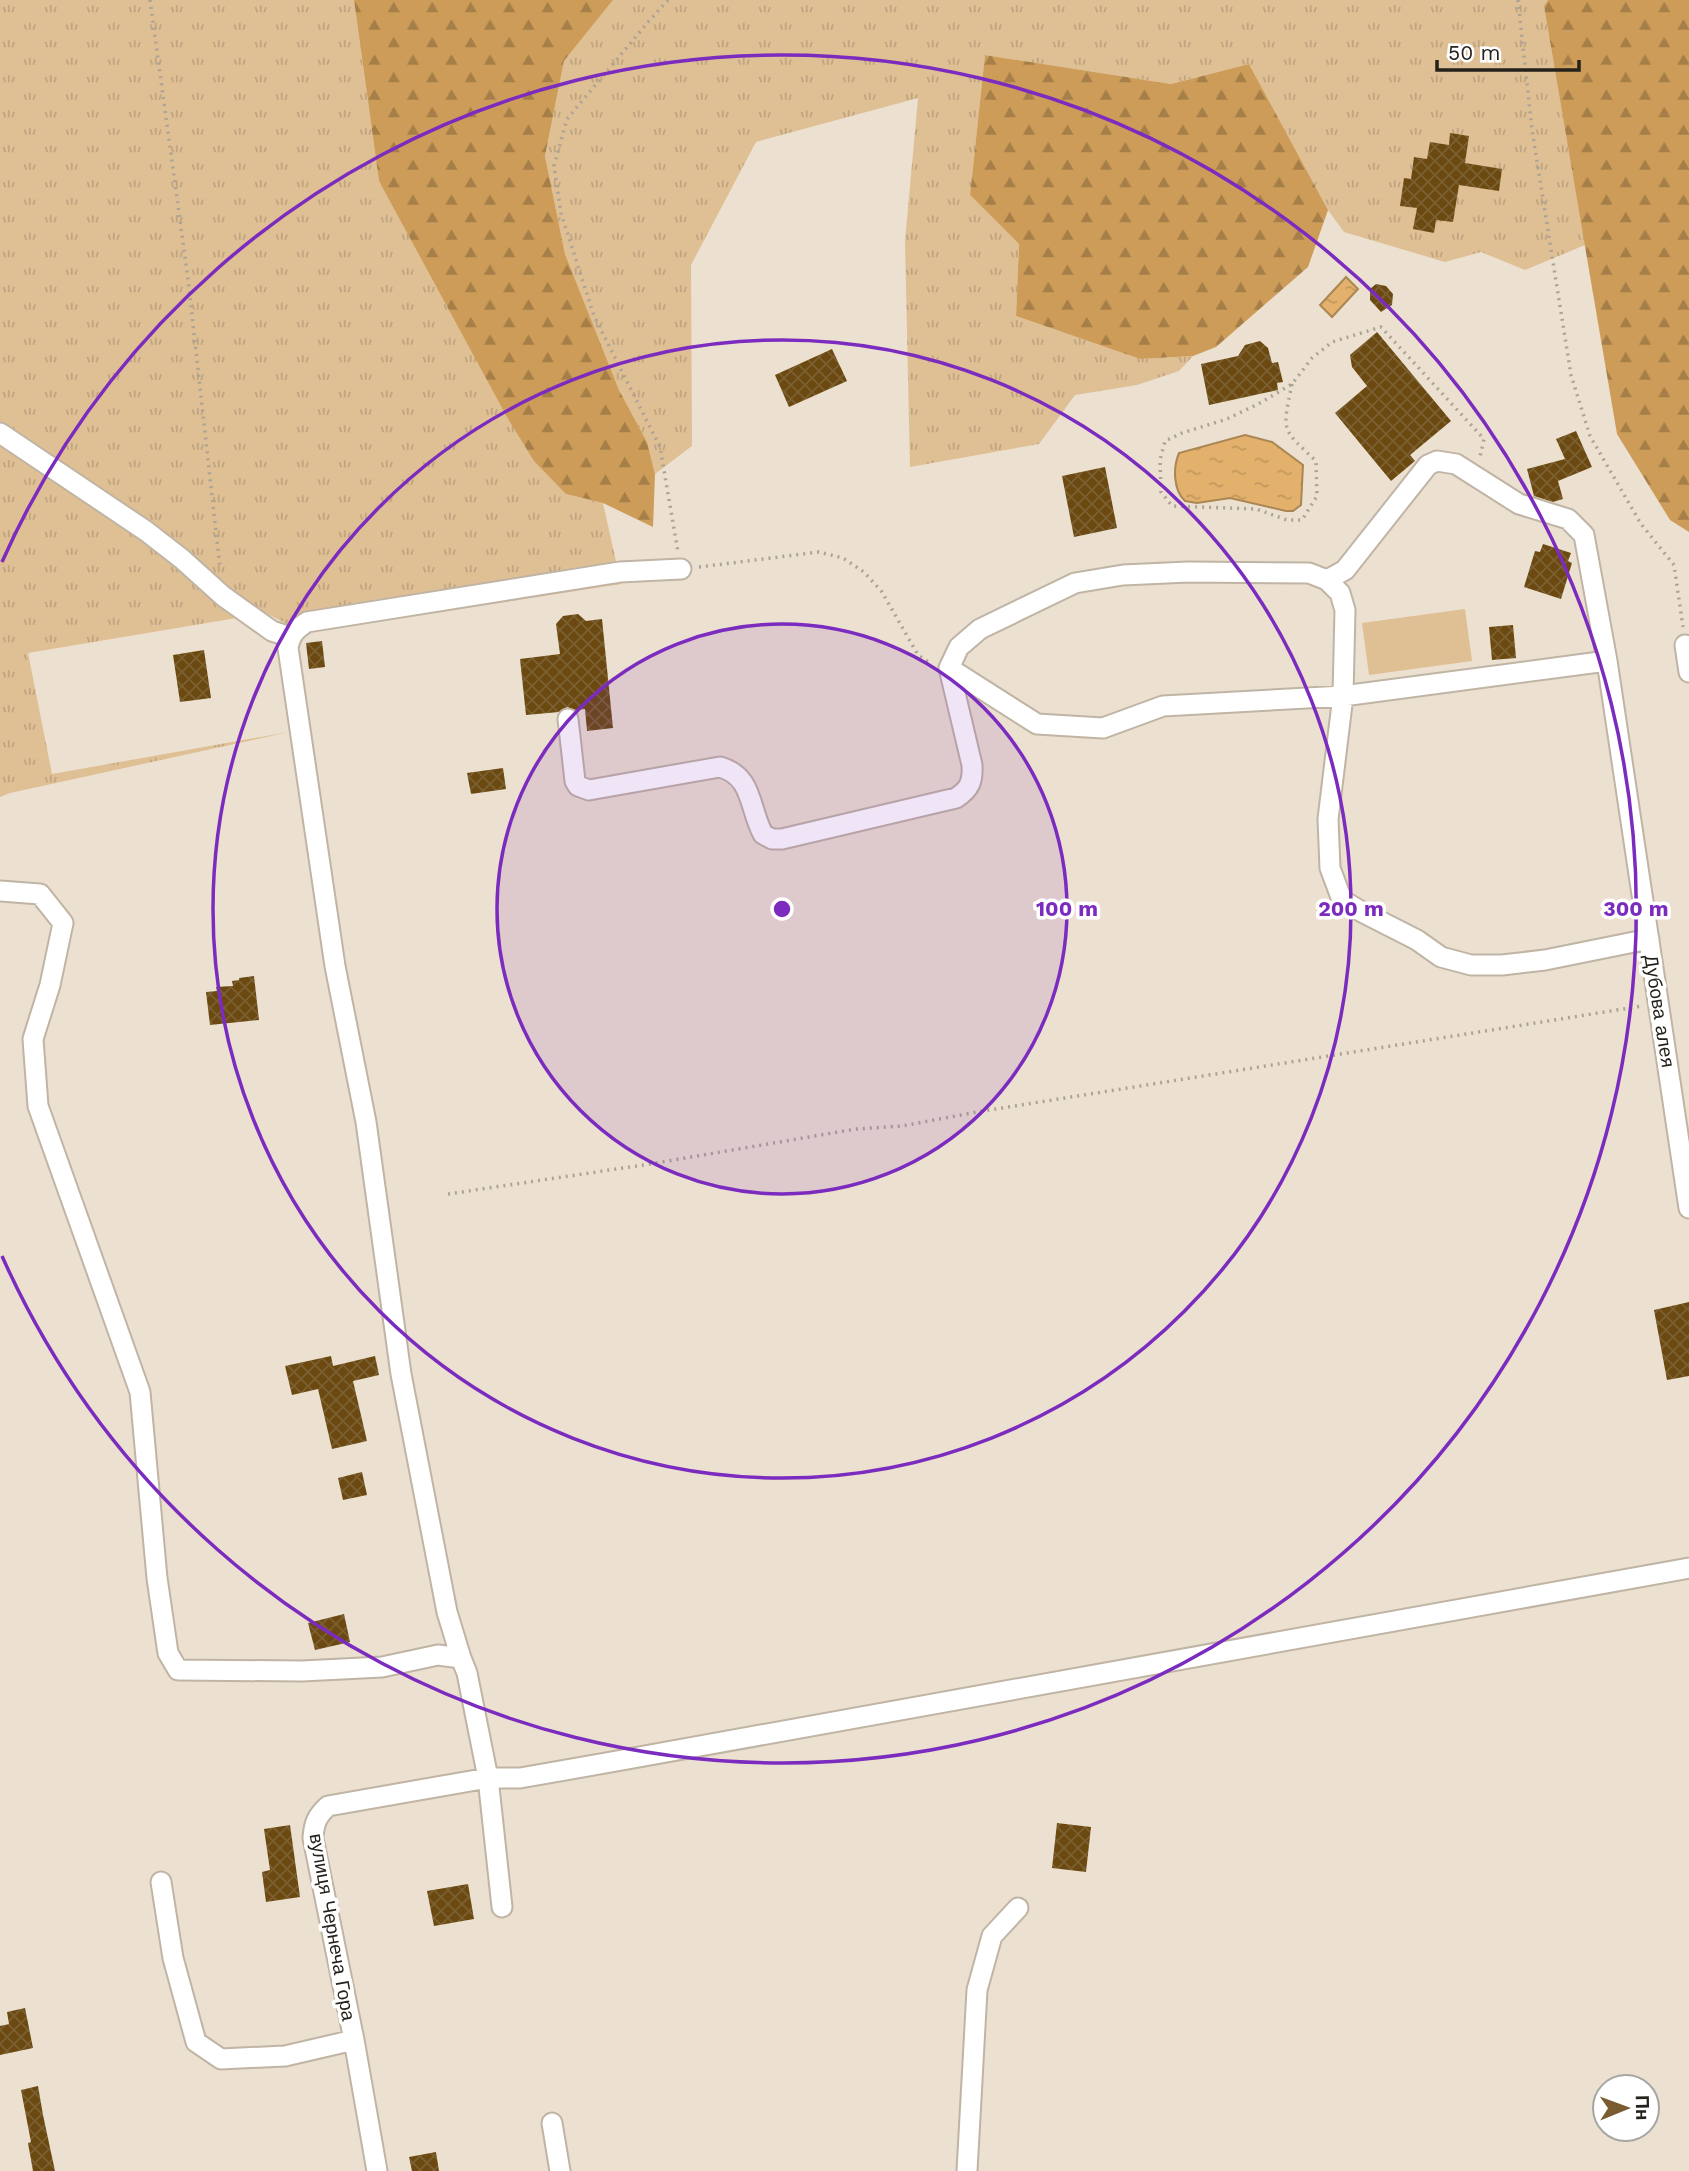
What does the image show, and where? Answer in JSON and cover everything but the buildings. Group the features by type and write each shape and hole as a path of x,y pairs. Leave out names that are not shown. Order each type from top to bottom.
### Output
{"street":[{"path":"0,433 146,531 183,559 223,596 272,631 290,637"},
{"name":"Дубова алея","path":"1327,580 1345,570 1428,465 1437,461 1456,464 1519,503 1568,519 1584,535 1607,661 1689,1208"},
{"path":"502,1907 488,1778 467,1673 447,1612 401,1374 366,1122 333,953 288,648 290,637 307,622 620,572 681,569"},
{"path":"568,719 575,781 578,786 589,790 720,767 731,770 740,777 763,834 772,839 782,839 956,798 967,791 973,779 972,765 949,668 959,647 980,629 1075,583 1123,575 1188,572 1309,573 1327,580 1340,593 1345,610 1343,696 1328,820 1330,868 1342,900 1417,940 1441,957 1471,965 1545,960 1649,939"},
{"path":"1685,645 1689,672"},
{"path":"949,668 1037,724 1103,728 1163,706 1343,696 1607,661"},
{"path":"0,891 40,894 63,923 50,985 33,1039 38,1105 140,1392 157,1578 168,1653 173,1662 178,1670 302,1671 382,1667 438,1655 461,1658"},
{"name":"вулиця Чернеча Гора","path":"377,2171 354,2040 313,1838 314,1824 319,1814 328,1806 488,1778 533,1776 1689,1568"},
{"path":"161,1882 173,1958 196,2042 221,2059 285,2056 354,2040"},
{"path":"967,2171 977,1990 992,1936 1018,1908"},
{"path":"552,2123 560,2171"}],"path":[{"path":"150,0 188,279 223,596"},
{"path":"668,0 567,119 554,166 561,213 594,316 660,447 681,569 819,552 843,558 864,572 882,592 918,655 935,667 949,668"},
{"path":"1518,0 1532,130 1571,375 1590,436 1641,524 1674,565 1685,645"},
{"path":"1292,384 1284,422 1289,436 1316,461 1317,496 1302,520 1287,520 1256,509 1172,506 1161,492 1160,460 1166,441 1227,419 1292,384 1312,358 1332,342 1381,327 1484,439 1476,477"},
{"path":"448,1194 650,1164 856,1129 902,1126 1659,1003"}],"green space":[{"path":"0,0 354,0 379,181 566,494 603,503 621,584 304,633 266,613 28,653 52,774 289,732 0,797"},
{"path":"354,0 613,0 564,61 545,156 565,254 619,390 647,442 655,474 653,527 603,503 566,494 534,461 507,417 379,181"},
{"path":"613,0 1548,0 1544,6 1585,245 1525,270 1481,252 1445,262 1344,232 1328,210 1249,64 1171,84 985,55 970,195 1019,244 1016,316 1140,359 1193,356 1179,371 1137,385 1075,395 1039,444 910,467 905,241 918,98 756,142 691,265 692,446 655,474 647,442 619,390 565,254 545,156 564,61"},
{"path":"1548,0 1689,0 1689,532 1670,520 1617,434 1544,6"},
{"path":"985,55 1171,84 1249,64 1328,210 1308,267 1216,347 1193,356 1140,359 1016,316 1019,244 970,195"},
{"path":"1465,609 1472,661 1369,675 1362,623"}],"water":[{"path":"1346,277 1358,289 1332,317 1320,305"},
{"path":"1245,435 1272,442 1303,465 1301,505 1293,511 1230,498 1197,503 1185,501 1181,496 1175,478 1179,453"}]}
